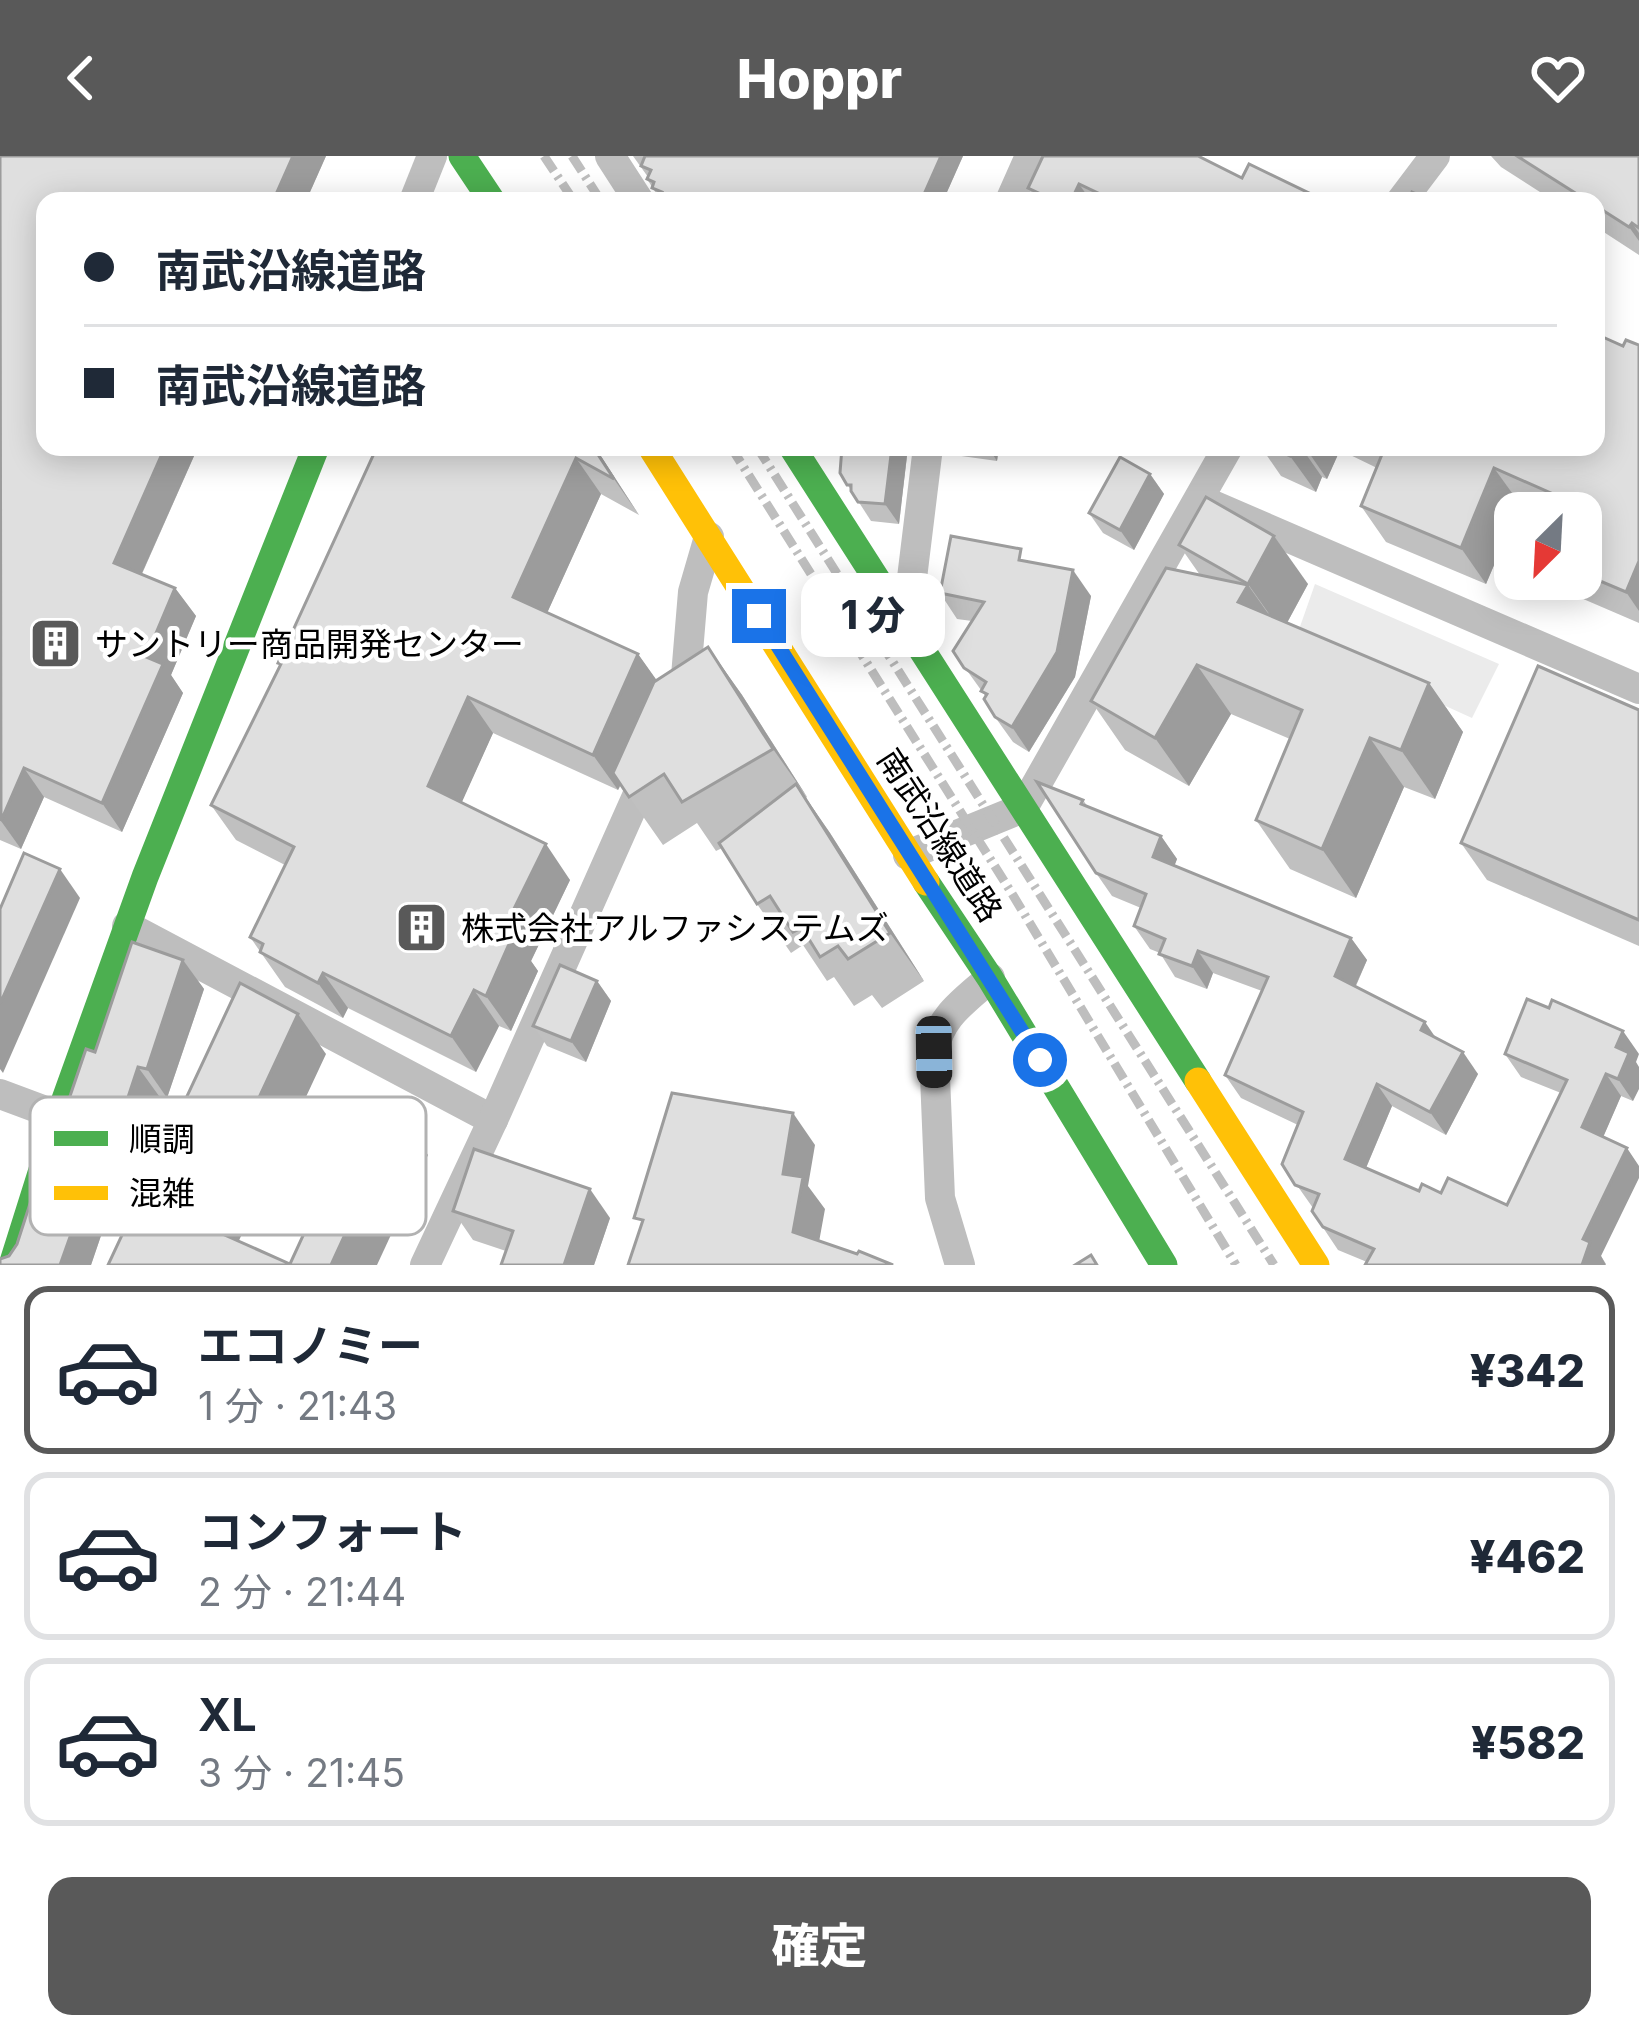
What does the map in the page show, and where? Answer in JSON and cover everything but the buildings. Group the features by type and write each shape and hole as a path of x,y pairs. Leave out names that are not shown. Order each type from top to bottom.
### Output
{"street":[{"path":"418,192 432,156"},
{"path":"462,156 486,192"},
{"path":"610,156 633,192"},
{"path":"1014,192 1030,156"},
{"path":"1408,192 1436,156"},
{"path":"66,1097 312,456"},
{"name":"南武沿線道路","path":"657,456 990,978 1164,1265"},
{"path":"798,456 1316,1265"},
{"path":"906,627 927,456"},
{"path":"908,855 1024,808 1223,456"},
{"path":"1197,498 1639,689"},
{"path":"425,1265 685,688 693,592 709,537"},
{"path":"128,926 493,1120"},
{"path":"960,1265 940,1198 936,1037 942,1023 990,978"},
{"path":"0,1094 30,1105"},
{"path":"11,1265 30,1206"}],"shaded area":[{"path":"1315,584 1499,664 1472,718 1296,638"}],"railway":[{"path":"544,156 568,192"},
{"path":"572,156 595,192"},
{"path":"737,456 1011,892 1236,1265"},
{"path":"763,456 1274,1265"}],"traffic: fast":[{"path":"462,156 486,192"},
{"path":"66,1097 145,877 312,456"},
{"path":"798,456 1198,1081"},
{"path":"926,882 990,978 1164,1265"},
{"path":"12,1265 30,1208"}],"traffic: slow":[{"path":"657,456 926,882"},
{"path":"1198,1081 1316,1265"}],"place":[{"name":"サントリー商品開発センター","path":"56,644"},
{"name":"株式会社アルファシステムズ","path":"422,928"}],"route":[{"path":"759,616 1040,1060"}]}
